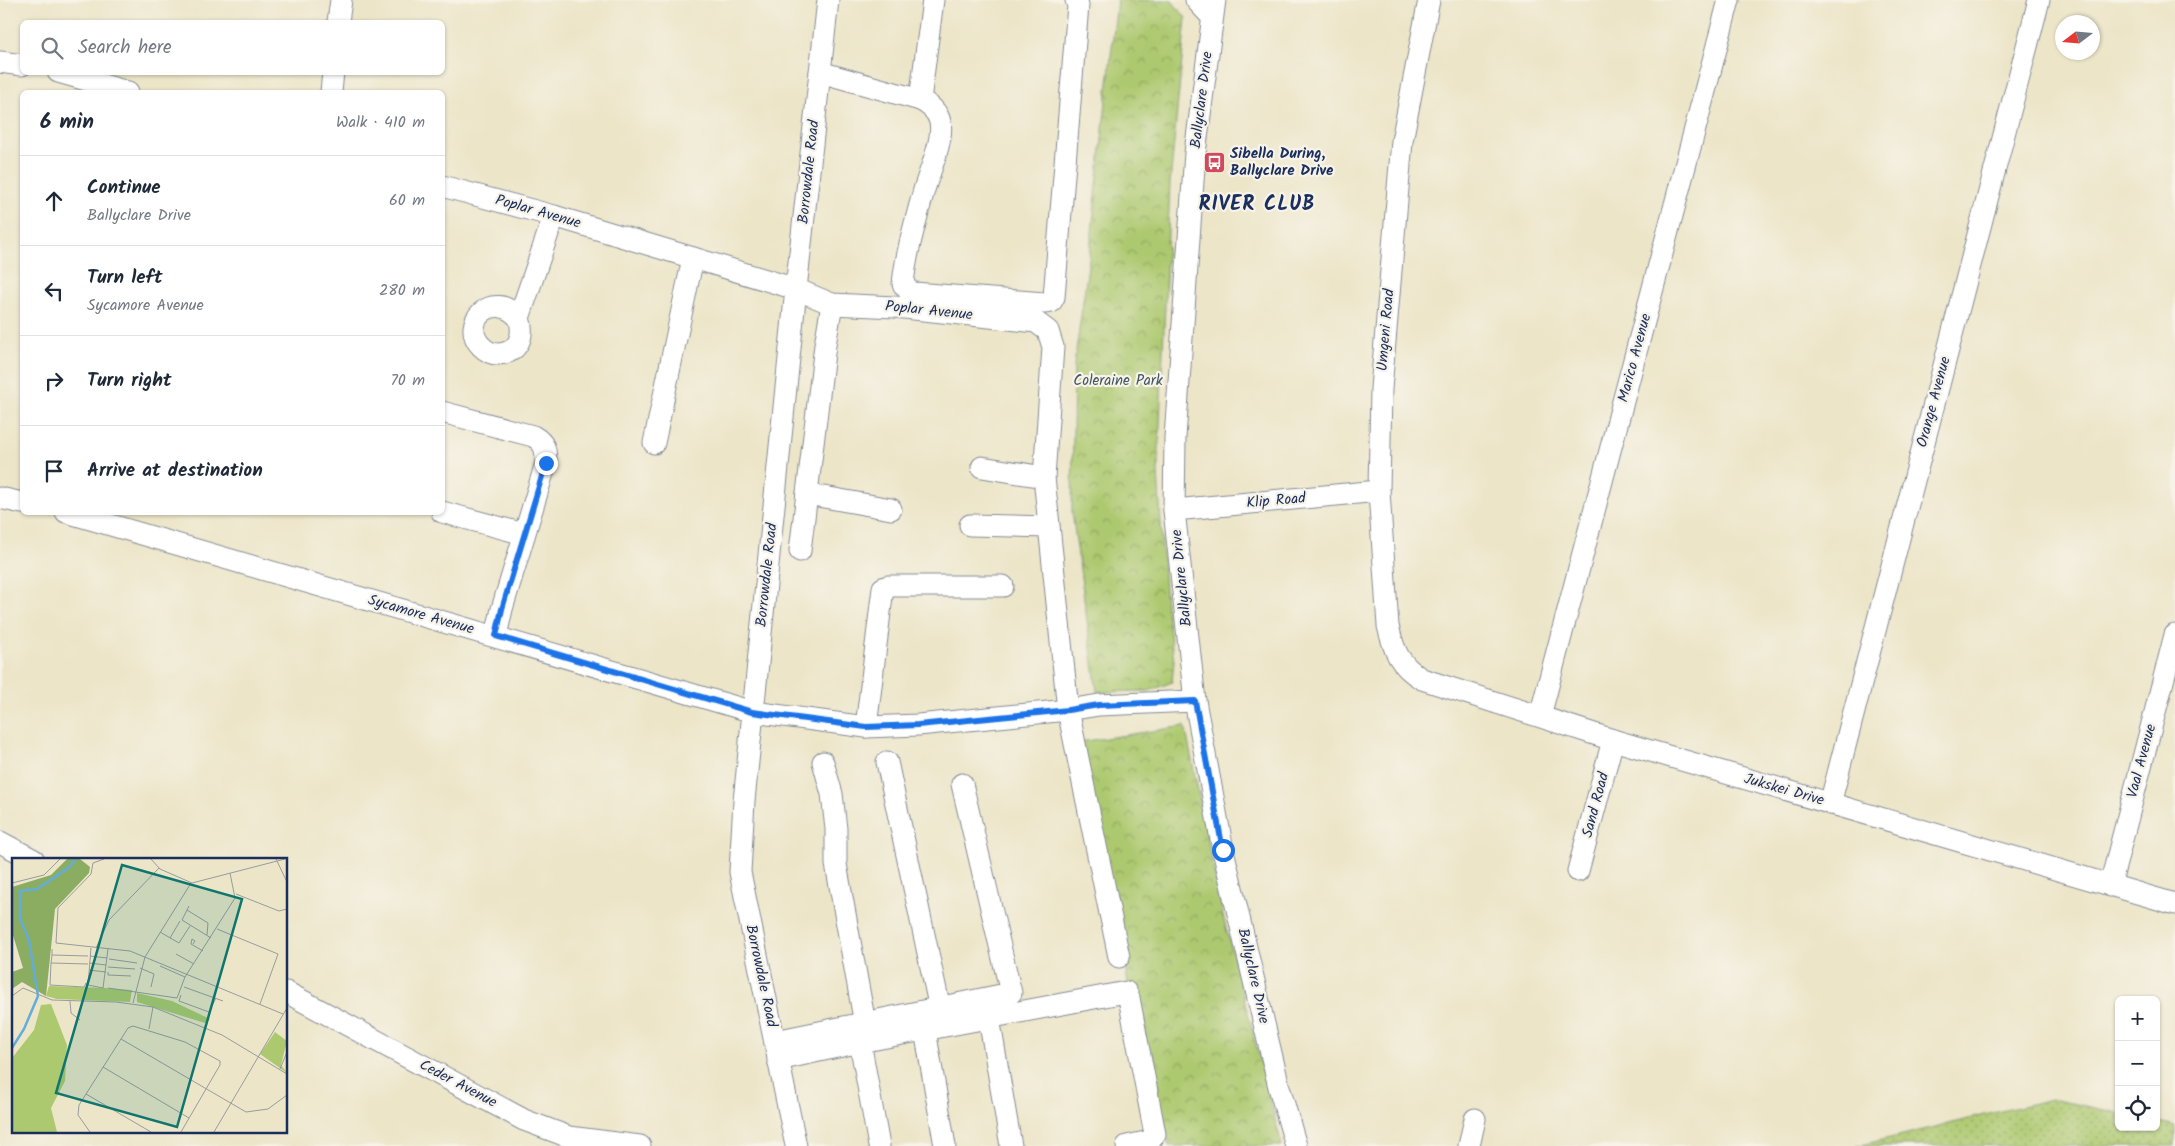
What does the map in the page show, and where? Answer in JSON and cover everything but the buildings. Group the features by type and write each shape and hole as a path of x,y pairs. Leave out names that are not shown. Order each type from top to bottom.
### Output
{"street":[{"path":"338,20 341,0"},
{"name":"Borrowdale Road","path":"796,1146 740,872 752,712 828,0"},
{"path":"920,100 933,0"},
{"path":"820,72 920,100 928,104 940,123 940,134 924,189 903,284 909,291 914,294 1050,302 1054,297 1055,287 1078,5 1076,0"},
{"path":"1196,0 1214,9"},
{"name":"Umgeni Road","path":"1400,661 1388,626 1379,491 1381,389 1401,150 1429,0"},
{"name":"Marico Avenue","path":"1540,716 1729,0"},
{"name":"Orange Avenue","path":"1830,804 2039,0"},
{"name":"Ballyclare Drive","path":"1214,9 1195,153 1175,438 1174,510 1195,701 1223,850 1279,1087 1296,1146"},
{"path":"0,62 20,65"},
{"path":"68,75 121,90"},
{"path":"331,90 333,75"},
{"name":"Poplar Avenue","path":"445,187 554,216 796,289 832,304 895,307 1036,322 1048,331 1053,346 1044,477 1068,710 1119,957"},
{"path":"519,318 554,216"},
{"path":"654,443 693,258"},
{"path":"800,551 825,345 832,304"},
{"path":"445,413 533,436 546,447 546,463 502,609 496,636"},
{"path":"982,467 1044,477"},
{"name":"Klip Road","path":"1174,510 1379,491"},
{"path":"807,494 891,509"},
{"path":"0,498 20,503"},
{"path":"445,513 524,534"},
{"name":"Sycamore Avenue","path":"76,515 752,712 866,727 918,725 1068,710 1099,705 1195,701"},
{"path":"970,525 1048,527"},
{"path":"866,727 883,588 888,586 1003,586"},
{"name":"Vaal Avenue","path":"2110,886 2175,636"},
{"name":"Jukskei Drive","path":"1400,661 1410,672 1422,679 1613,740 2175,904"},
{"name":"Sand Road","path":"1578,871 1613,740"},
{"path":"823,762 832,794 836,829 836,864 879,1146"},
{"path":"887,762 940,1008"},
{"path":"776,1050 863,1033 940,1008 1006,996 1012,992 962,784"},
{"path":"0,842 30,858"},
{"path":"863,1033 924,1030 1126,992 1129,998 1155,1134 1150,1141 1127,1146"},
{"name":"Ceder Avenue","path":"288,993 524,1120 569,1137 640,1146"},
{"path":"989,1018 1011,1146"},
{"path":"924,1030 945,1146"},
{"path":"1468,1146 1475,1119"}],"green space":[{"name":"Coleraine Park","path":"1117,0 1171,0 1186,18 1170,183 1158,472 1166,607 1174,661 1172,682 1149,691 1097,692 1072,512 1074,365 1089,259"},
{"path":"1185,726 1223,916 1282,1146 1169,1146 1127,978 1080,742"},
{"path":"2051,1099 2115,1112 2115,1131 2160,1131 2160,1122 2175,1126 2175,1146 1857,1146"}],"place":[{"name":"Sibella During, Ballyclare Drive","path":"1214,163"}],"district":[{"name":"RIVER CLUB","path":"1257,205"}],"route":[{"path":"546,463 502,609 496,636 752,712 866,727 918,725 1068,710 1099,705 1195,701 1223,850"}]}
